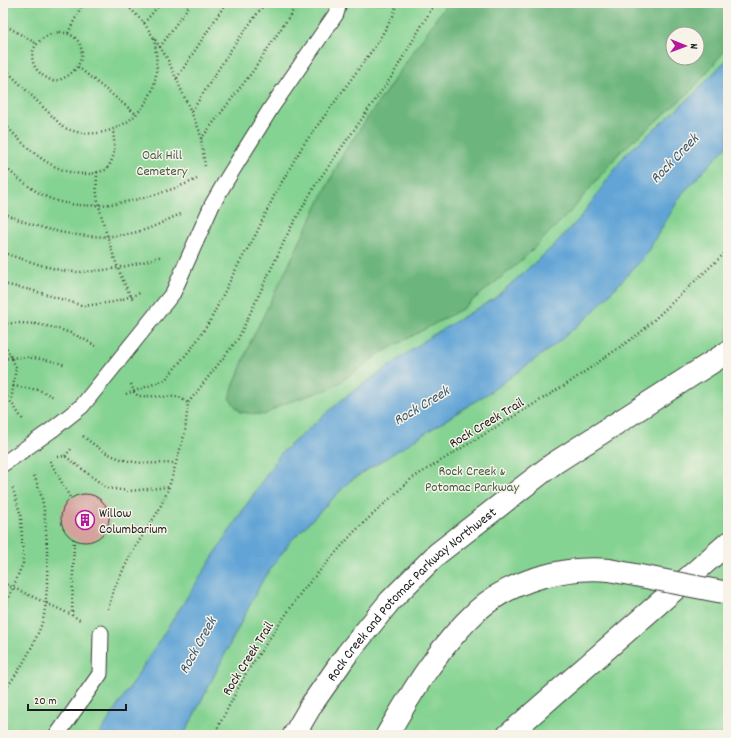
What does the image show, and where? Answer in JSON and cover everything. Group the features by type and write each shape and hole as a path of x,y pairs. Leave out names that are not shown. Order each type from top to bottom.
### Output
{"main road":[{"name":"Rock Creek and Potomac Parkway Northwest","path":"294,735 312,704 347,654 390,601 437,554 553,464 728,352"},
{"path":"508,735 728,543"},
{"path":"387,735 433,660 479,610 502,594 528,581 567,571 591,568 609,570 728,593"}],"lane":[{"path":"3,464 53,429 82,406 173,293 227,179 271,108 336,14 339,3"},
{"path":"57,735 100,674 101,633"}],"path":[{"path":"68,33 83,3"},
{"path":"125,3 144,23 160,47 177,78 200,132 206,169"},
{"path":"144,23 161,3"},
{"path":"160,47 191,3"},
{"path":"177,78 226,3"},
{"path":"191,111 230,51 265,3"},
{"path":"201,139 254,71 298,3"},
{"path":"121,396 165,380 198,339 210,321 238,265 256,236 275,194 302,148 376,45 393,16 397,3"},
{"path":"3,583 72,615 101,633 114,589 131,554 159,510 170,487 175,463 185,432 188,403 238,339 290,229 316,184 392,76 435,3"},
{"path":"3,24 37,44"},
{"path":"68,33 81,47 82,54 78,67 71,75 58,80 53,81 43,77 36,70 33,63 33,56 37,44 49,34 68,33"},
{"path":"3,67 62,127 73,132 91,134 112,131 136,114 150,96 156,67 154,38"},
{"path":"78,67 136,114"},
{"path":"3,122 20,140 42,159 59,168 87,174 106,170 112,161 116,149 112,131"},
{"path":"3,166 46,197 60,202 99,206 151,195 182,186 200,178"},
{"path":"97,172 97,193 99,206 119,267 130,296 152,319"},
{"path":"3,213 22,221 68,234 108,236 141,231 196,208 205,206 207,220"},
{"path":"3,253 66,271 119,267 137,264 194,247"},
{"name":"Rock Creek Trail","path":"214,735 246,674 302,591 354,532 411,479 570,382 640,333 728,250"},
{"path":"3,284 31,290 84,306 114,302 180,280"},
{"path":"3,324 42,326 77,335 90,342 127,372 134,392 138,396 179,397 188,403"},
{"path":"3,341 16,367 11,402 26,423"},
{"path":"3,359 11,357 53,361 66,365"},
{"path":"13,386 39,390 55,398"},
{"path":"3,397 11,397"},
{"path":"78,440 87,430"},
{"path":"82,435 114,457 137,464 175,463"},
{"path":"66,456 74,446"},
{"path":"71,499 48,457 66,456 107,488 129,491 170,487"},
{"path":"3,464 21,516 23,563 14,589 3,612"},
{"path":"3,692 14,678 29,650 42,623 47,604 45,525 42,499 32,473"},
{"path":"72,615 74,539"}],"green space":[{"name":"Rock Creek & Potomac Parkway","path":"3,3 728,3 728,735 3,735"},
{"path":"447,3 728,3 728,47 690,92 620,152 572,210 519,263 462,309 379,354 332,388 283,404 264,415 240,412 229,398 250,343 344,152"}],"water":[{"name":"Rock Creek","path":"728,58 728,145 682,194 645,256 588,317 552,347 493,390 350,481 290,542 261,583 184,735 99,735 281,453 344,398 431,336 495,298 550,249 580,218 625,155 693,95"}],"building":[{"name":"Willow Columbarium","path":"85,494 94,496 102,501 107,509 109,518 107,527 102,535 94,540 85,542 76,540 68,535 63,527 61,518 63,509 68,501 76,496"}],"place":[{"name":"Willow Columbarium","path":"85,520"}],"park label":[{"name":"Oak Hill Cemetery","path":"162,162"}]}
